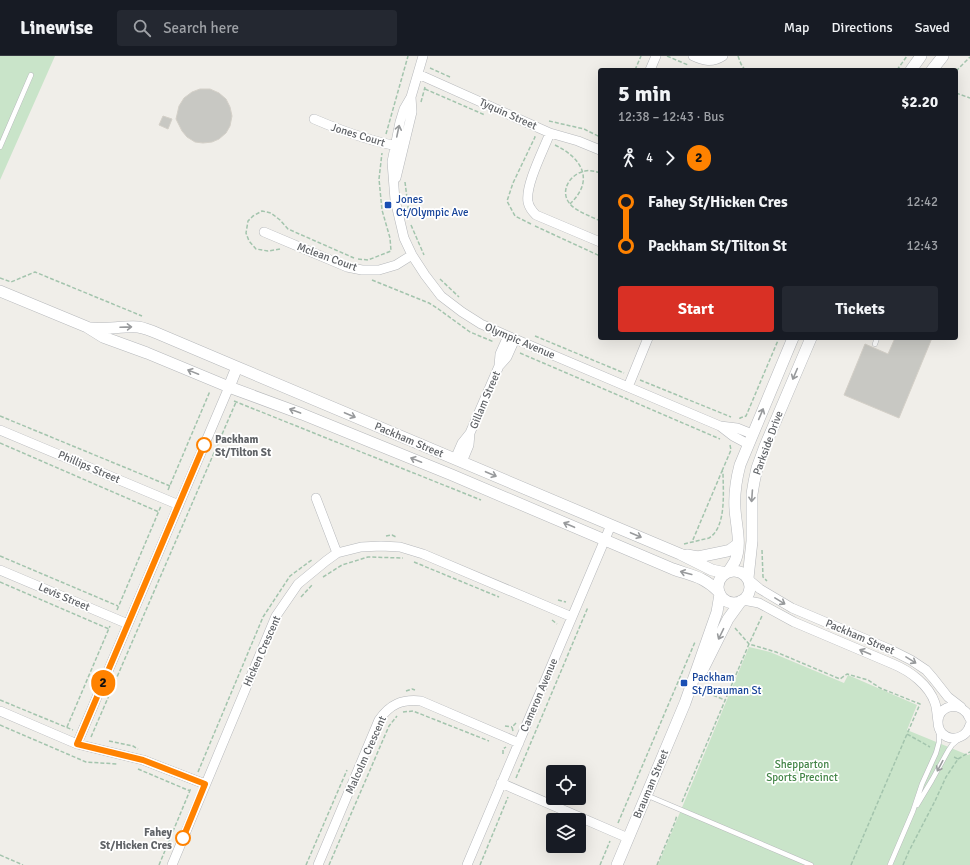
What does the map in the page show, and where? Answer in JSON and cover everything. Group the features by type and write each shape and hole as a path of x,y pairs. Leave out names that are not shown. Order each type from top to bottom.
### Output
{"street":[{"name":"Olympic Avenue","path":"423,56 411,97 412,112 399,146 394,184 395,200 404,238 412,255 441,296 481,324 511,338 720,426 736,438 750,439"},
{"path":"651,68 656,56"},
{"path":"693,56 703,60 712,61 723,56"},
{"path":"912,68 921,56"},
{"path":"928,56 937,63"},
{"name":"Tyquin Street","path":"418,74 550,132 598,149"},
{"name":"Jones Court","path":"314,119 328,126 382,143 399,146"},
{"path":"550,132 531,180 528,192 530,208 536,215 598,241"},
{"name":"Mclean Court","path":"264,232 347,267 362,270 379,270 396,265 412,255"},
{"name":"Packham Street","path":"0,291 87,327 103,337 147,353 227,392 302,414 452,475 673,569 704,580 710,583 720,593"},
{"name":"Packham Street","path":"87,327 101,329 138,327 147,329 680,554 712,570 727,573"},
{"name":"Gillam Street","path":"458,460 469,445 470,433 499,366 500,354 511,338"},
{"path":"628,387 647,340"},
{"name":"Parkside Drive","path":"727,573 734,564 738,544 735,508 736,482 740,465 792,340"},
{"name":"Parkside Drive","path":"748,578 752,541 753,488 757,468 809,340"},
{"path":"77,744 237,367"},
{"name":"Olympic Avenue","path":"720,426 740,429 750,439"},
{"name":"Phillips Street","path":"0,430 179,505"},
{"path":"750,439 765,446"},
{"path":"452,475 458,460"},
{"path":"316,498 337,553"},
{"name":"Cameron Avenue","path":"467,865 611,525"},
{"path":"680,554 693,557 704,556 729,550 738,544"},
{"name":"Hicken Crescent","path":"172,865 276,616 298,584 337,553 368,547 400,547 423,554 572,617"},
{"name":"Levis Street","path":"0,570 128,624"},
{"path":"740,571 748,578 750,589 748,596 742,601 734,603 729,602 725,600 720,593 718,586 719,581 727,573 740,571"},
{"name":"Packham Street","path":"748,578 760,590 792,608 912,660 929,674 948,697 964,708 970,719"},
{"name":"Brauman Street","path":"708,650 720,593"},
{"name":"Packham Street","path":"742,601 758,603 794,622 906,670 926,688 933,698 936,706 938,724"},
{"name":"Brauman Street","path":"617,865 708,650 728,619 742,601"},
{"name":"Malcolm Crescent","path":"318,865 379,720 384,712 392,706 404,701 421,701 519,743"},
{"path":"964,708 953,706 945,709 940,714 938,724 943,734 950,738 955,738 967,731"},
{"path":"0,711 77,744 143,760 205,784"},
{"path":"501,783 628,838"}],"lane":[{"path":"0,147 30,75"},
{"path":"875,344 876,340"},
{"path":"890,865 913,812 920,789 937,750 939,737 938,724"},
{"path":"913,812 950,747 967,731"},
{"path":"646,795 810,865"}],"path":[{"path":"636,68 640,56"},
{"path":"667,56 688,64"},
{"path":"738,56 744,68"},
{"path":"898,68 907,56"},
{"path":"958,69 970,57"},
{"path":"421,104 430,68 451,78"},
{"path":"425,89 489,117"},
{"path":"958,94 970,98"},
{"path":"544,120 584,129 598,136"},
{"path":"532,136 535,137 513,183 507,201 515,216 598,255"},
{"path":"554,145 564,150 575,160 583,172 583,183 581,190 570,204"},
{"path":"598,173 590,171 573,176 568,181 565,191 570,204 598,220"},
{"path":"404,176 409,214"},
{"path":"410,221 424,255"},
{"path":"440,278 460,298"},
{"path":"530,334 736,420 746,416 778,340"},
{"path":"67,727 210,391 227,392 481,500"},
{"path":"0,416 170,486"},
{"path":"740,418 740,429"},
{"path":"722,471 722,505 720,526 713,536 692,542 710,500 722,471 731,450 729,446 736,438"},
{"path":"0,443 159,512"},
{"path":"385,536 392,535 400,538"},
{"path":"762,546 763,577 767,582"},
{"path":"0,556 118,606"},
{"path":"159,865 263,617 290,576 315,557"},
{"path":"318,580 342,565 368,557 406,559"},
{"path":"414,562 501,598"},
{"path":"0,582 109,629"},
{"path":"299,600 313,585"},
{"path":"552,598 566,602"},
{"path":"480,865 590,602"},
{"path":"657,865 725,700 767,607"},
{"path":"552,620 557,624"},
{"path":"600,865 697,637"},
{"path":"749,644 776,652 840,679 847,674 865,680 880,688 920,704 851,865"},
{"path":"404,691 412,689 419,692"},
{"path":"702,691 725,700"},
{"path":"329,865 389,726 398,713 413,711 491,742"},
{"path":"500,724 512,727"},
{"path":"0,725 86,762 121,764"},
{"path":"907,734 937,750"},
{"path":"499,745 503,749"},
{"path":"903,865 946,777 958,759 970,752"},
{"path":"946,754 958,759"},
{"path":"306,865 348,766"},
{"path":"135,768 190,791"},
{"path":"0,856 23,865"}],"green space":[{"path":"0,56 55,56 0,180"},
{"name":"Shepparton Sports Precinct","path":"749,647 770,652 844,683 848,675 917,705 907,730 968,755 970,754 970,865 658,865"}],"building":[{"path":"200,89 210,89 219,93 226,99 230,107 232,116 230,126 226,133 219,139 212,142 195,142 187,137 176,119 179,106 184,98 192,92"},
{"path":"163,116 172,119 168,129 159,125"},
{"path":"894,340 931,340 899,418 844,395 865,344 888,354"}],"bus line":[{"name":"2","path":"183,838 205,784 143,760 77,744 204,445"}],"place":[{"name":"Jones Ct/Olympic Ave","path":"388,205"},
{"name":"Packham St/Tilton St","path":"204,445"},
{"name":"Packham St/Brauman St","path":"684,683"},
{"name":"Fahey St/Hicken Cres","path":"183,838"}]}
